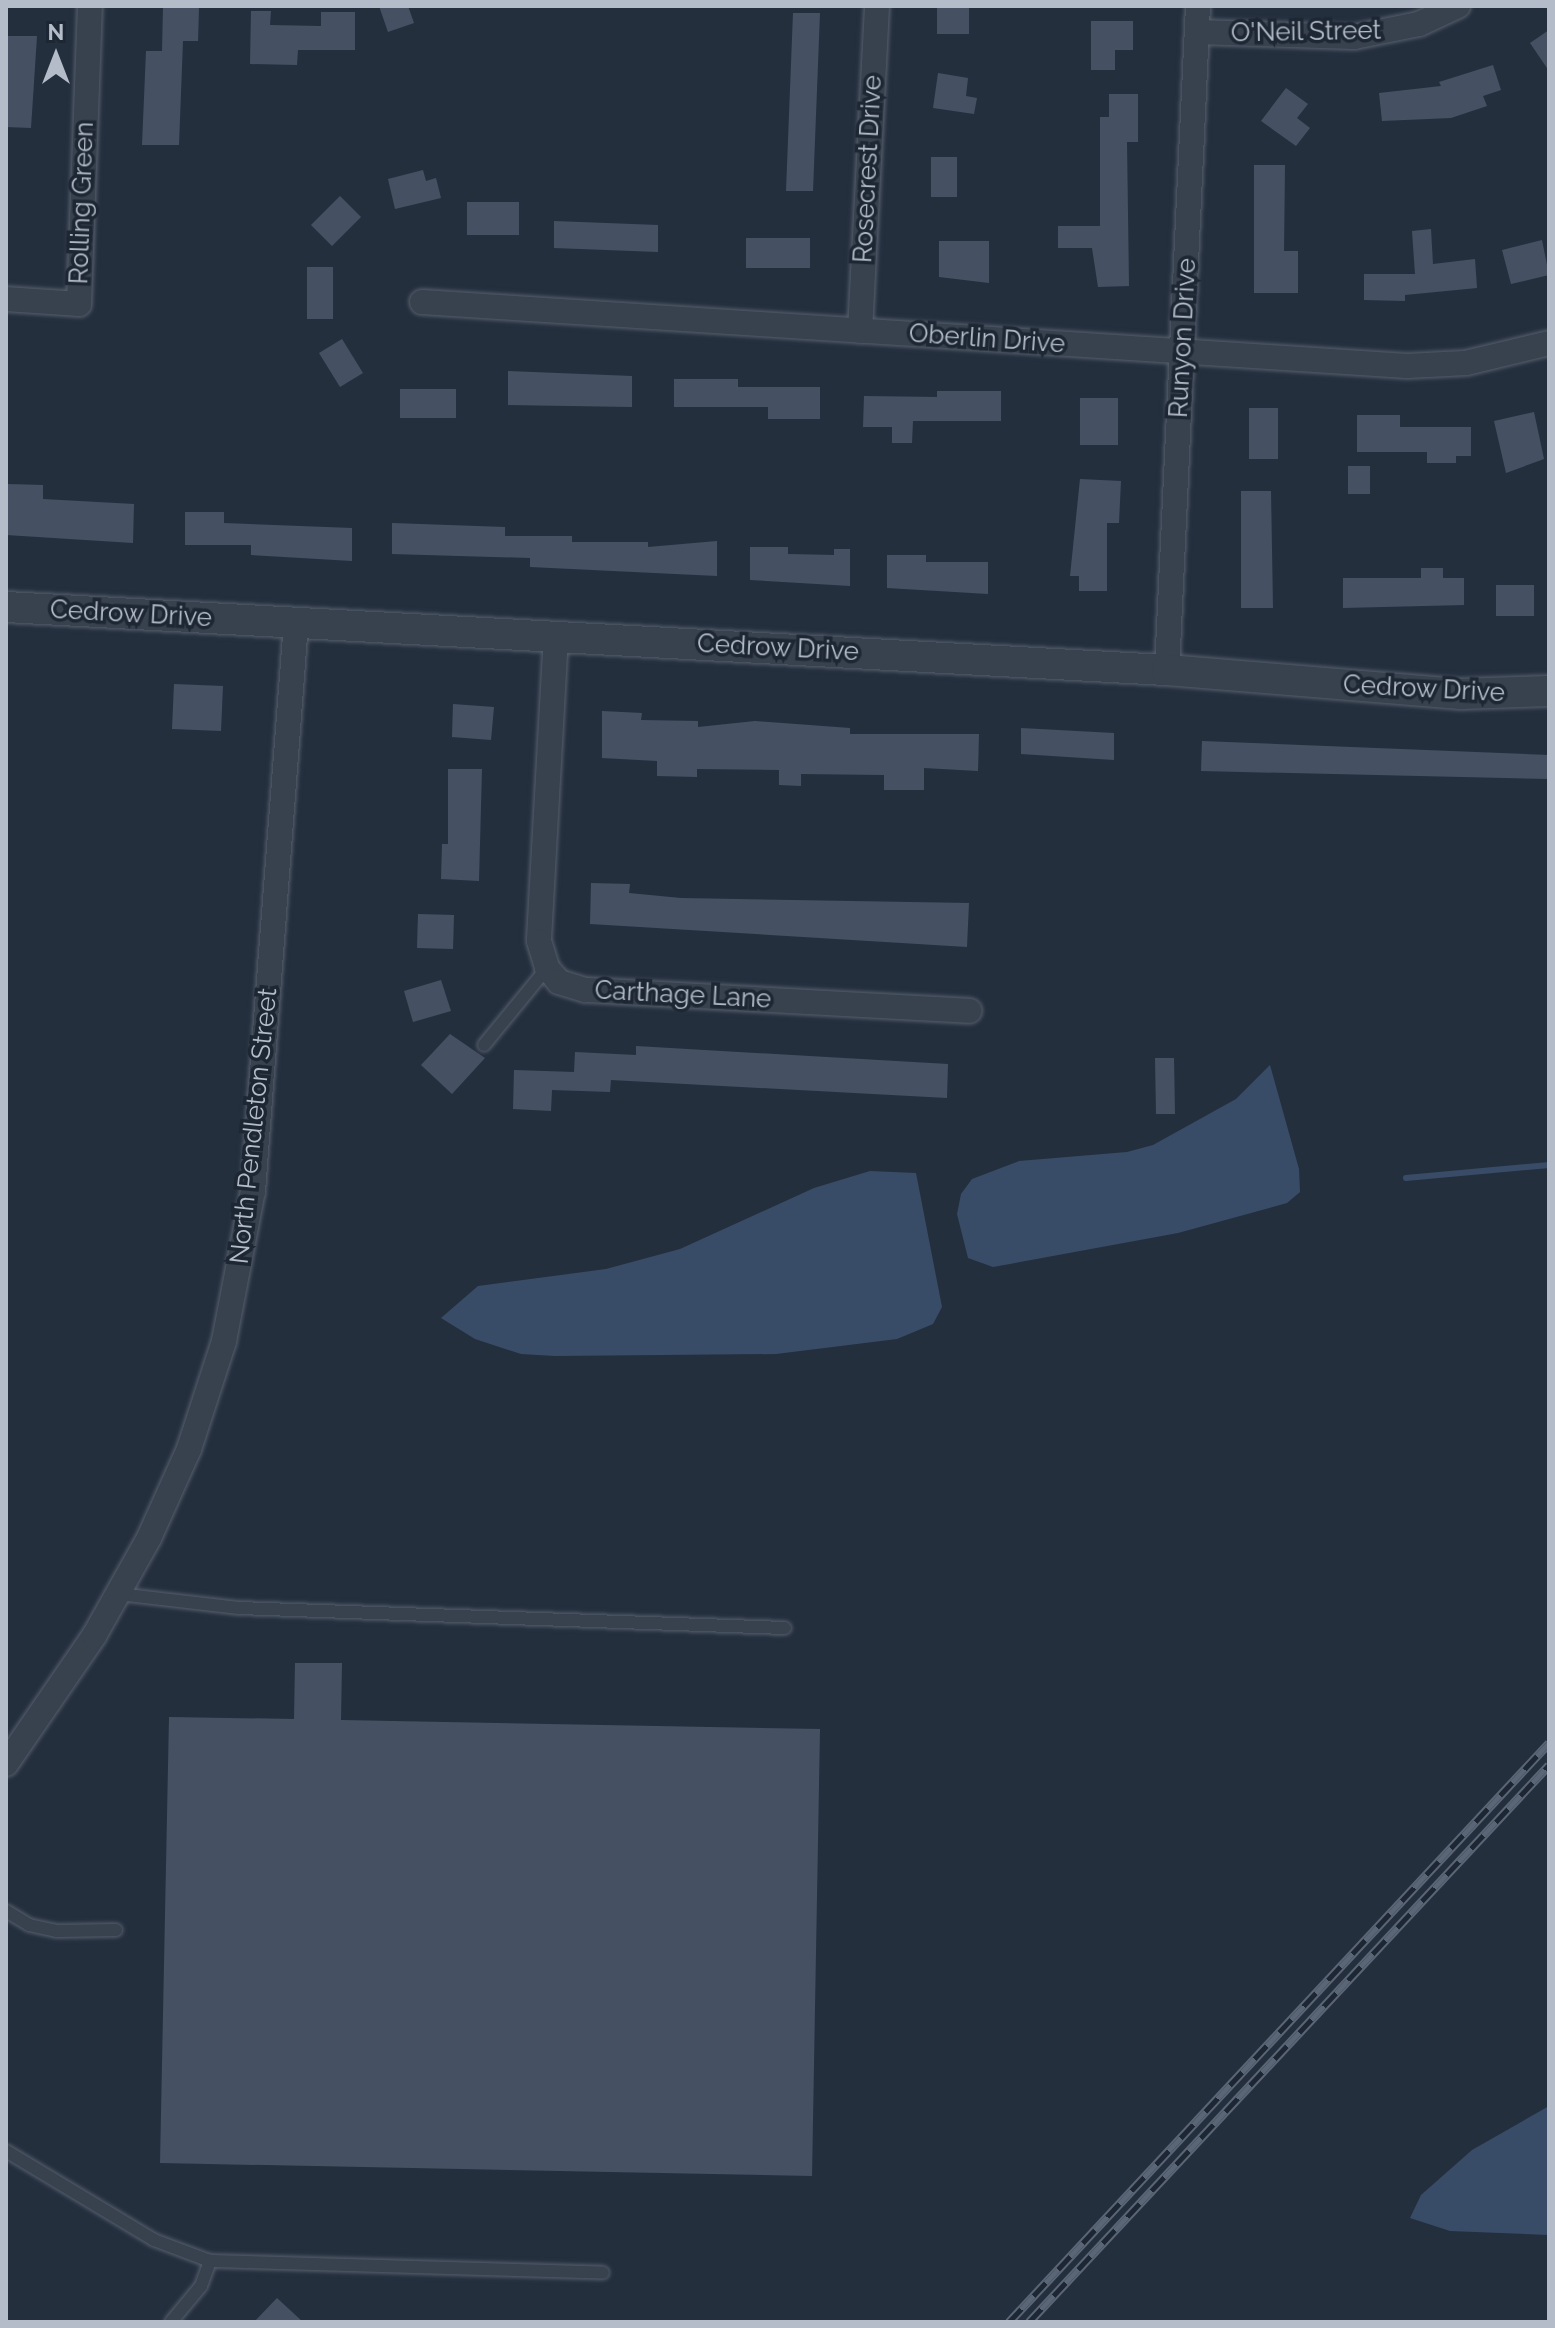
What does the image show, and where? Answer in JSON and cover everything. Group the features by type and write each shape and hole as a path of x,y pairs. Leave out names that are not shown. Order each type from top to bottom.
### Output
{"street":[{"name":"Rolling Green","path":"6,299 79,304 90,6"},
{"name":"Rosecrest Drive","path":"860,331 877,6"},
{"name":"Runyon Drive","path":"1167,670 1198,6"},
{"name":"O'Neil Street","path":"1197,32 1354,37 1419,24 1458,6"},
{"name":"Oberlin Drive","path":"422,302 1407,366 1466,363 1549,343"},
{"name":"Cedrow Drive","path":"6,607 1167,670 1461,694 1549,691"},
{"name":"North Pendleton Street","path":"6,1764 118,1594 189,1449 241,1268 253,1191 296,623"},
{"path":"547,968 539,941 556,635"},
{"name":"Carthage Lane","path":"547,968 559,982 586,990 969,1011"}],"lane":[{"path":"484,1045 547,968"},
{"path":"118,1594 239,1608 785,1628"},
{"path":"6,1911 29,1925 57,1931 116,1930"},
{"path":"6,2151 154,2240 210,2261 603,2273"},
{"path":"171,2322 201,2286 210,2261"}],"water":[{"path":"1270,1065 1299,1169 1300,1192 1287,1203 1178,1233 993,1267 968,1258 957,1214 961,1194 972,1179 1019,1161 1127,1152 1153,1145 1236,1099"},
{"path":"870,1171 916,1173 942,1307 933,1324 897,1339 776,1354 555,1356 521,1354 475,1339 441,1318 478,1286 606,1269 680,1249 814,1188"},
{"path":"1549,2106 1549,2235 1450,2231 1410,2218 1421,2195 1472,2150"}],"building":[{"path":"379,6 408,6 414,23 388,32"},
{"path":"937,6 969,6 969,34 937,34"},
{"path":"163,7 199,8 198,41 183,41 179,145 142,145 146,51 162,51"},
{"path":"251,11 271,11 270,25 321,26 321,12 355,12 355,50 298,50 297,65 250,64"},
{"path":"793,13 820,13 813,191 786,191"},
{"path":"1091,21 1133,21 1133,50 1115,50 1115,70 1091,70"},
{"path":"1549,30 1549,71 1530,43"},
{"path":"6,36 37,36 31,128 6,127"},
{"path":"1493,65 1501,90 1483,96 1487,106 1451,118 1382,121 1379,93 1441,86 1439,82"},
{"path":"938,73 968,78 966,96 977,98 974,114 933,108"},
{"path":"1286,88 1308,104 1297,118 1310,128 1296,146 1261,121"},
{"path":"1109,94 1138,94 1138,142 1127,142 1129,286 1098,287 1092,248 1058,248 1058,226 1100,226 1100,117 1109,117"},
{"path":"931,157 957,157 957,197 931,197"},
{"path":"1254,165 1285,165 1284,251 1298,251 1298,293 1254,293"},
{"path":"423,170 426,181 436,178 441,198 395,209 388,179"},
{"path":"340,196 361,217 332,246 311,225"},
{"path":"467,202 519,202 519,235 467,235"},
{"path":"554,221 658,225 658,252 554,248"},
{"path":"1431,229 1433,264 1475,259 1477,288 1405,295 1405,301 1364,300 1364,274 1415,274 1412,231"},
{"path":"746,238 810,238 810,268 746,268"},
{"path":"1542,240 1549,275 1511,284 1502,250"},
{"path":"939,241 989,241 989,283 939,277"},
{"path":"307,267 333,267 333,319 307,319"},
{"path":"342,339 363,373 340,387 319,353"},
{"path":"508,371 632,376 632,407 508,405"},
{"path":"674,379 738,379 738,387 820,387 820,419 768,419 768,407 674,407"},
{"path":"400,389 456,389 456,418 400,418"},
{"path":"937,391 1001,391 1001,421 913,421 912,443 892,443 892,427 863,427 864,396 937,397"},
{"path":"1080,398 1118,398 1118,445 1080,445"},
{"path":"1249,408 1278,408 1278,459 1249,459"},
{"path":"1534,412 1544,459 1506,473 1494,421"},
{"path":"1357,415 1400,415 1400,427 1471,427 1471,456 1456,456 1456,463 1427,463 1427,452 1357,452"},
{"path":"1348,466 1370,466 1370,494 1348,494"},
{"path":"1080,479 1121,481 1119,523 1107,523 1107,591 1079,591 1079,576 1070,576"},
{"path":"7,484 43,485 43,499 134,504 133,543 6,535"},
{"path":"1241,491 1271,491 1273,608 1241,608"},
{"path":"185,512 224,512 224,523 352,528 352,561 251,555 251,545 185,545"},
{"path":"392,523 505,527 505,536 572,536 572,542 648,542 648,547 717,541 717,576 530,567 530,558 392,554"},
{"path":"750,547 788,547 788,554 834,555 834,549 850,549 850,586 750,580"},
{"path":"887,555 926,555 926,562 988,562 988,594 887,588"},
{"path":"1421,568 1443,568 1443,578 1464,578 1464,605 1343,608 1343,578 1421,578"},
{"path":"1496,585 1534,585 1534,616 1496,616"},
{"path":"174,684 223,686 221,731 172,729"},
{"path":"453,704 494,707 491,740 452,737"},
{"path":"602,711 642,713 641,720 698,721 698,727 755,721 850,728 850,734 979,734 978,771 924,768 924,790 884,790 884,775 801,774 801,786 779,785 779,770 697,769 697,777 657,776 657,761 602,758"},
{"path":"1021,728 1114,733 1114,760 1021,754"},
{"path":"1202,741 1549,755 1549,779 1201,771"},
{"path":"448,769 482,769 479,881 441,879 442,844 448,844"},
{"path":"591,883 630,884 629,893 681,898 969,903 967,947 590,924"},
{"path":"418,914 454,915 453,949 417,948"},
{"path":"441,980 451,1011 413,1022 404,991"},
{"path":"450,1034 485,1058 452,1094 421,1065"},
{"path":"636,1046 948,1064 947,1098 611,1080 610,1092 552,1090 551,1111 513,1109 514,1070 574,1072 575,1052 636,1055"},
{"path":"1155,1058 1174,1058 1175,1114 1156,1114"},
{"path":"295,1663 342,1663 341,1720 820,1729 812,2176 160,2163 169,1717 294,1719"},
{"path":"277,2298 303,2322 254,2322"}],"waterway":[{"path":"1406,1178 1549,1165"}],"railway":[{"path":"1009,2322 1549,1743"},
{"path":"1029,2322 1549,1765"}]}
